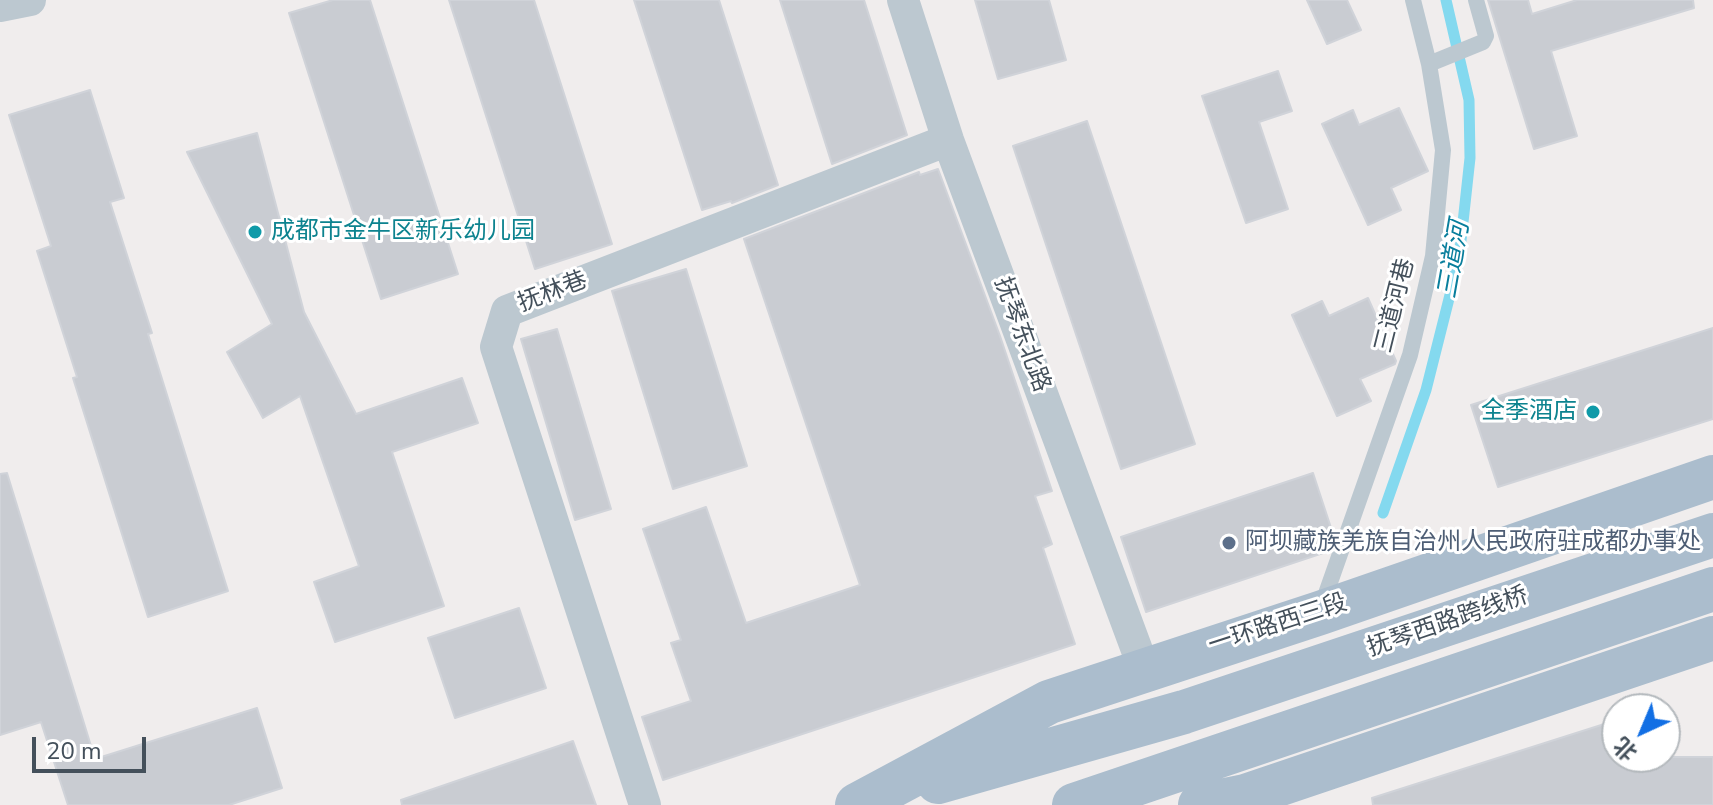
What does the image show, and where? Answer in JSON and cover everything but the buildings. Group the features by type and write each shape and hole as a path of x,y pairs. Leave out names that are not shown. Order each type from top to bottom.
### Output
{"main road":[{"name":"一环路西三段","path":"858,805 1049,702 1320,613 1713,477"},
{"name":"抚琴西路跨线桥","path":"858,805 1184,712 1713,535"},
{"path":"1074,805 1713,589"},
{"path":"1200,805 1246,800 1713,638"}],"street":[{"path":"0,6 30,0"},
{"name":"抚琴东北路","path":"903,0 948,140 1144,669"},
{"name":"抚林巷","path":"645,805 496,347 507,311 948,140"}],"lane":[{"name":"三道河巷","path":"1320,613 1410,355 1433,256 1443,150 1435,62 1413,0"},
{"path":"1435,62 1483,42 1486,36 1476,0"}],"waterway":[{"name":"三道河","path":"1383,513 1426,390 1459,259 1470,158 1469,100 1446,0"}],"place":[{"name":"成都市金牛区新乐幼儿园","path":"255,232"},
{"name":"全季酒店","path":"1593,412"},
{"name":"阿坝藏族羌族自治州人民政府驻成都办事处","path":"1229,543"}]}
